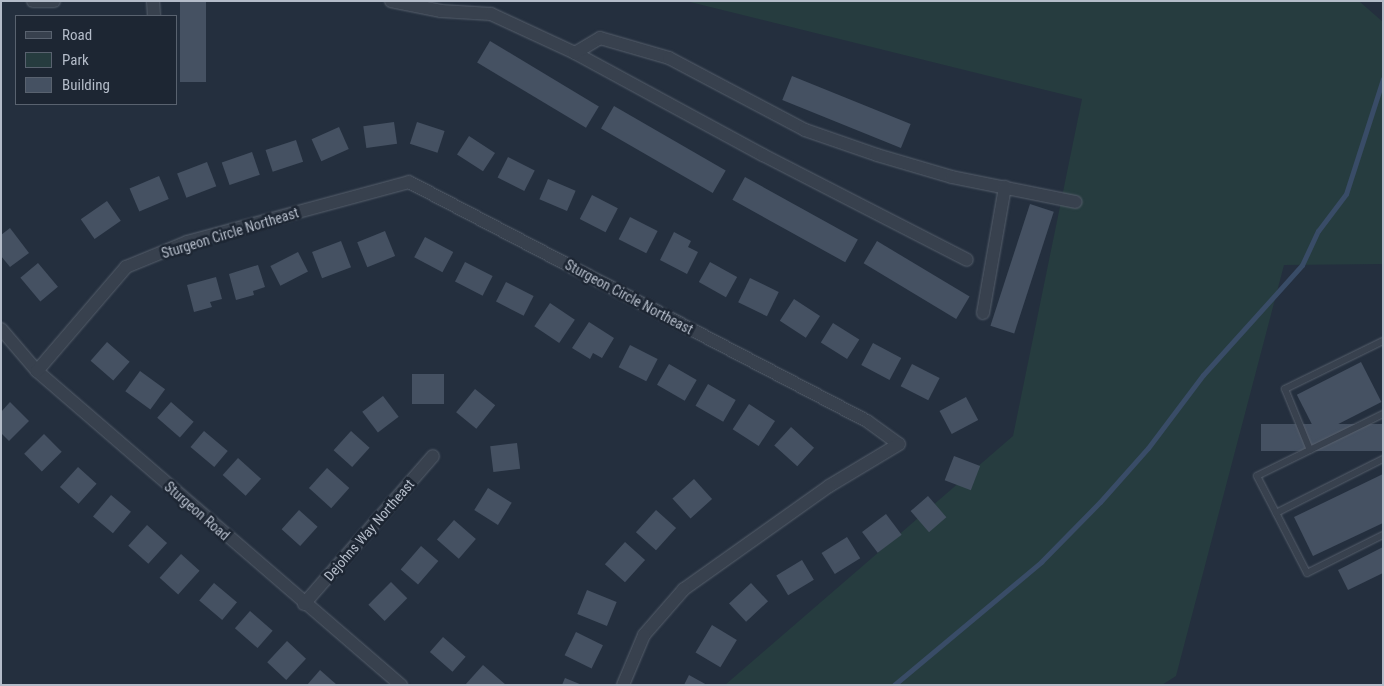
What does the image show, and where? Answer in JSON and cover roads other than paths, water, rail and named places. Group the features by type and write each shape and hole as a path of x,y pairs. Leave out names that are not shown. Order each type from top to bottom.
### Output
{"street":[{"path":"33,1 54,1"},
{"path":"153,1 154,15"},
{"path":"391,1 441,11 491,14 575,53 762,155 967,260"},
{"path":"575,53 600,38 669,58 805,130 934,172 1076,202"},
{"name":"Sturgeon Circle Northeast","path":"37,371 126,267 187,242 409,182 867,421 899,444 829,486 684,588 644,635 623,685"},
{"path":"983,313 1005,187"},
{"name":"Sturgeon Road","path":"1,329 37,371 304,604 401,685"},
{"name":"Dejohns Way Northeast","path":"304,604 434,456"}],"lane":[{"path":"1310,450 1285,389 1383,341"},
{"path":"1383,414 1257,476 1307,573 1383,535"},
{"path":"1276,513 1383,459"}],"waterway":[{"path":"894,685 1041,562 1100,502 1148,448 1203,375 1302,265 1318,231 1346,194 1383,79"}]}
